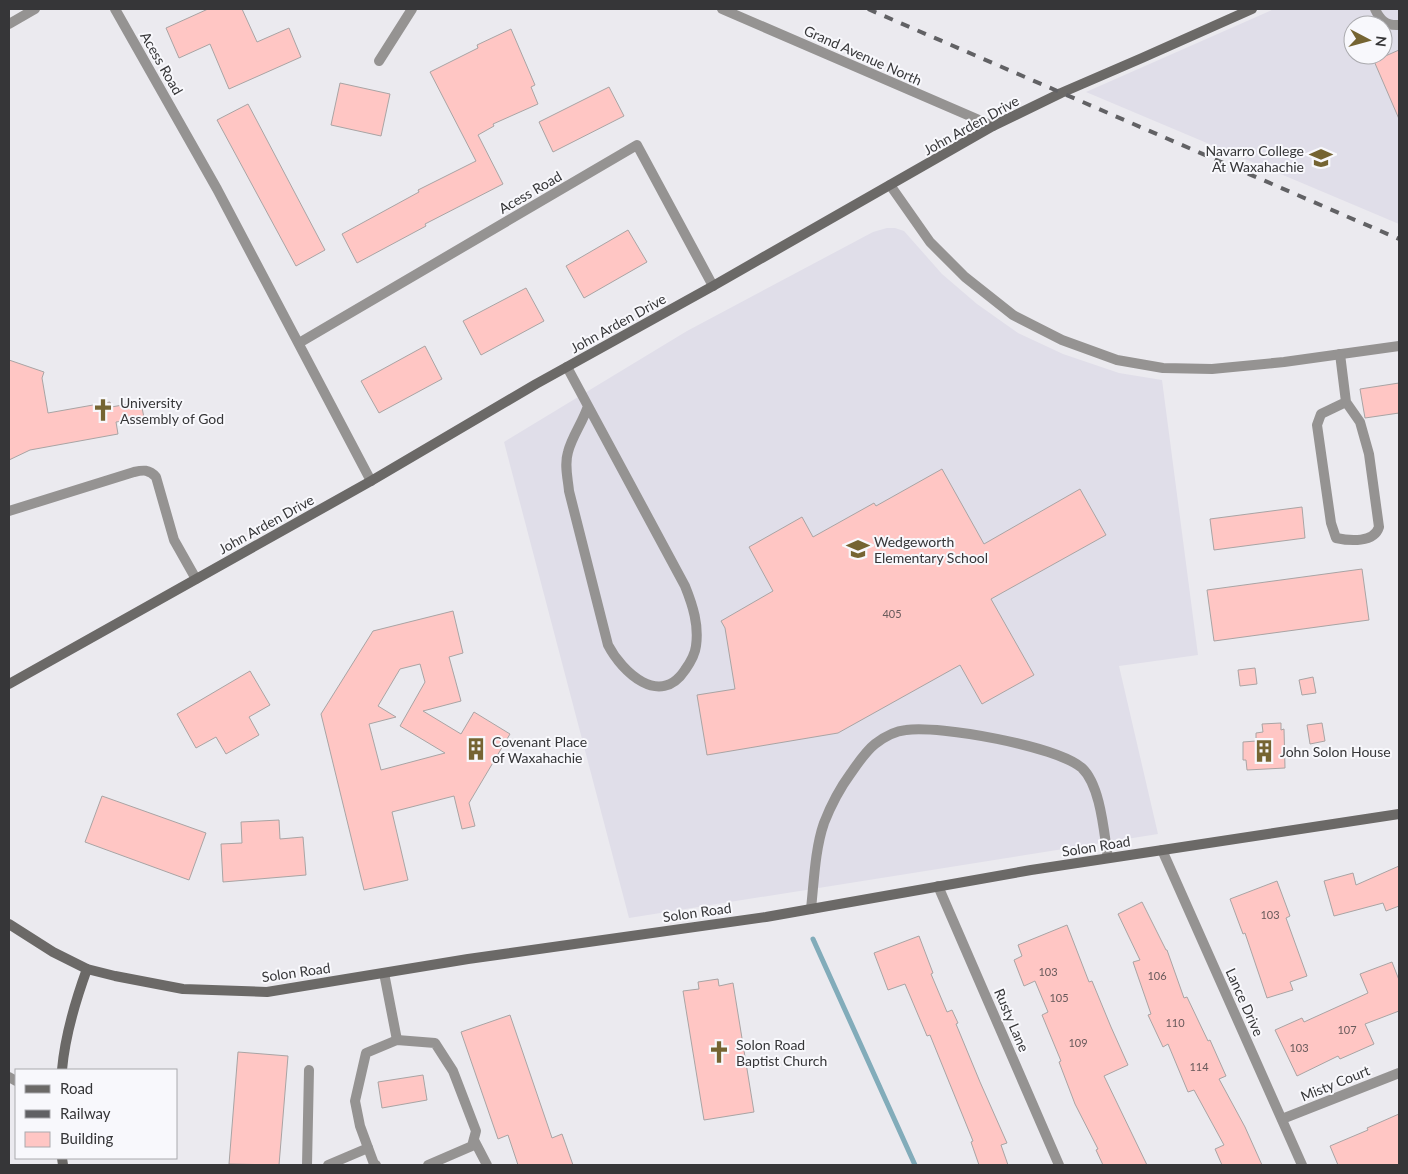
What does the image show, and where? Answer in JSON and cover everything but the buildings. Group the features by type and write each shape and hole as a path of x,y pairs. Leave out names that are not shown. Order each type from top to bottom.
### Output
{"street":[{"path":"9,24 35,9"},
{"name":"Acess Road","path":"115,9 217,189 371,481"},
{"path":"379,61 412,9"},
{"name":"Grand Avenue North","path":"722,9 993,126"},
{"name":"John Arden Drive","path":"9,684 371,481 567,367 993,126 1061,93 1252,9"},
{"path":"1375,9 1382,20 1392,26 1399,25"},
{"name":"Acess Road","path":"298,343 637,145 713,286"},
{"path":"890,185 930,242 965,276 1013,315 1062,340 1117,360 1163,368 1212,369 1399,346"},
{"path":"1340,354 1346,402 1360,422 1369,454 1379,527 1372,537 1349,541 1336,538 1331,524 1316,425 1321,414 1346,402"},
{"path":"567,367 685,586 695,611 696,648 693,658 682,674 673,682 661,686 646,684 636,679 614,657 608,645 569,491 566,467 568,453 588,406"},
{"path":"9,511 134,472 145,470 151,472 156,477 174,540 196,579"},
{"path":"811,909 817,854 824,823 838,792 857,764 874,744 891,734 904,730 932,728 1008,741 1063,758 1082,768 1092,783 1098,799 1108,858"},
{"name":"Solon Road","path":"9,924 53,952 87,969 183,989 267,992 811,909 1108,858 1399,814"},
{"name":"Lance Drive","path":"1162,850 1302,1165"},
{"name":"Rusty Lane","path":"938,886 1059,1165"},
{"path":"62,1069 64,1048 72,1009 87,969"},
{"path":"384,973 397,1040"},
{"path":"376,1165 360,1126 355,1101 366,1053 397,1040 435,1044 453,1071 476,1131 472,1146 428,1165"},
{"path":"308,1165 309,1070"},
{"name":"Misty Court","path":"1282,1119 1399,1072"},
{"path":"474,1140 486,1165"},
{"path":"328,1165 368,1148"}],"shaded area":[{"name":"Navarro College At Waxahachie","path":"1274,9 1399,9 1399,224 1086,92"},
{"name":"Wedgeworth Elementary School","path":"887,228 904,231 942,274 977,304 1018,333 1063,354 1119,373 1162,380 1198,655 1119,666 1158,834 629,918 504,442 687,331 873,232"}],"waterway":[{"path":"813,939 915,1165"}],"railway":[{"path":"868,9 1399,239"}],"place":[{"name":"Navarro College At Waxahachie","path":"1321,158"},
{"name":"University Assembly of God","path":"103,410"},
{"name":"Wedgeworth Elementary School","path":"858,549"},
{"name":"Covenant Place of Waxahachie","path":"476,749"},
{"name":"John Solon House","path":"1264,751"},
{"name":"Solon Road Baptist Church","path":"719,1052"}]}
